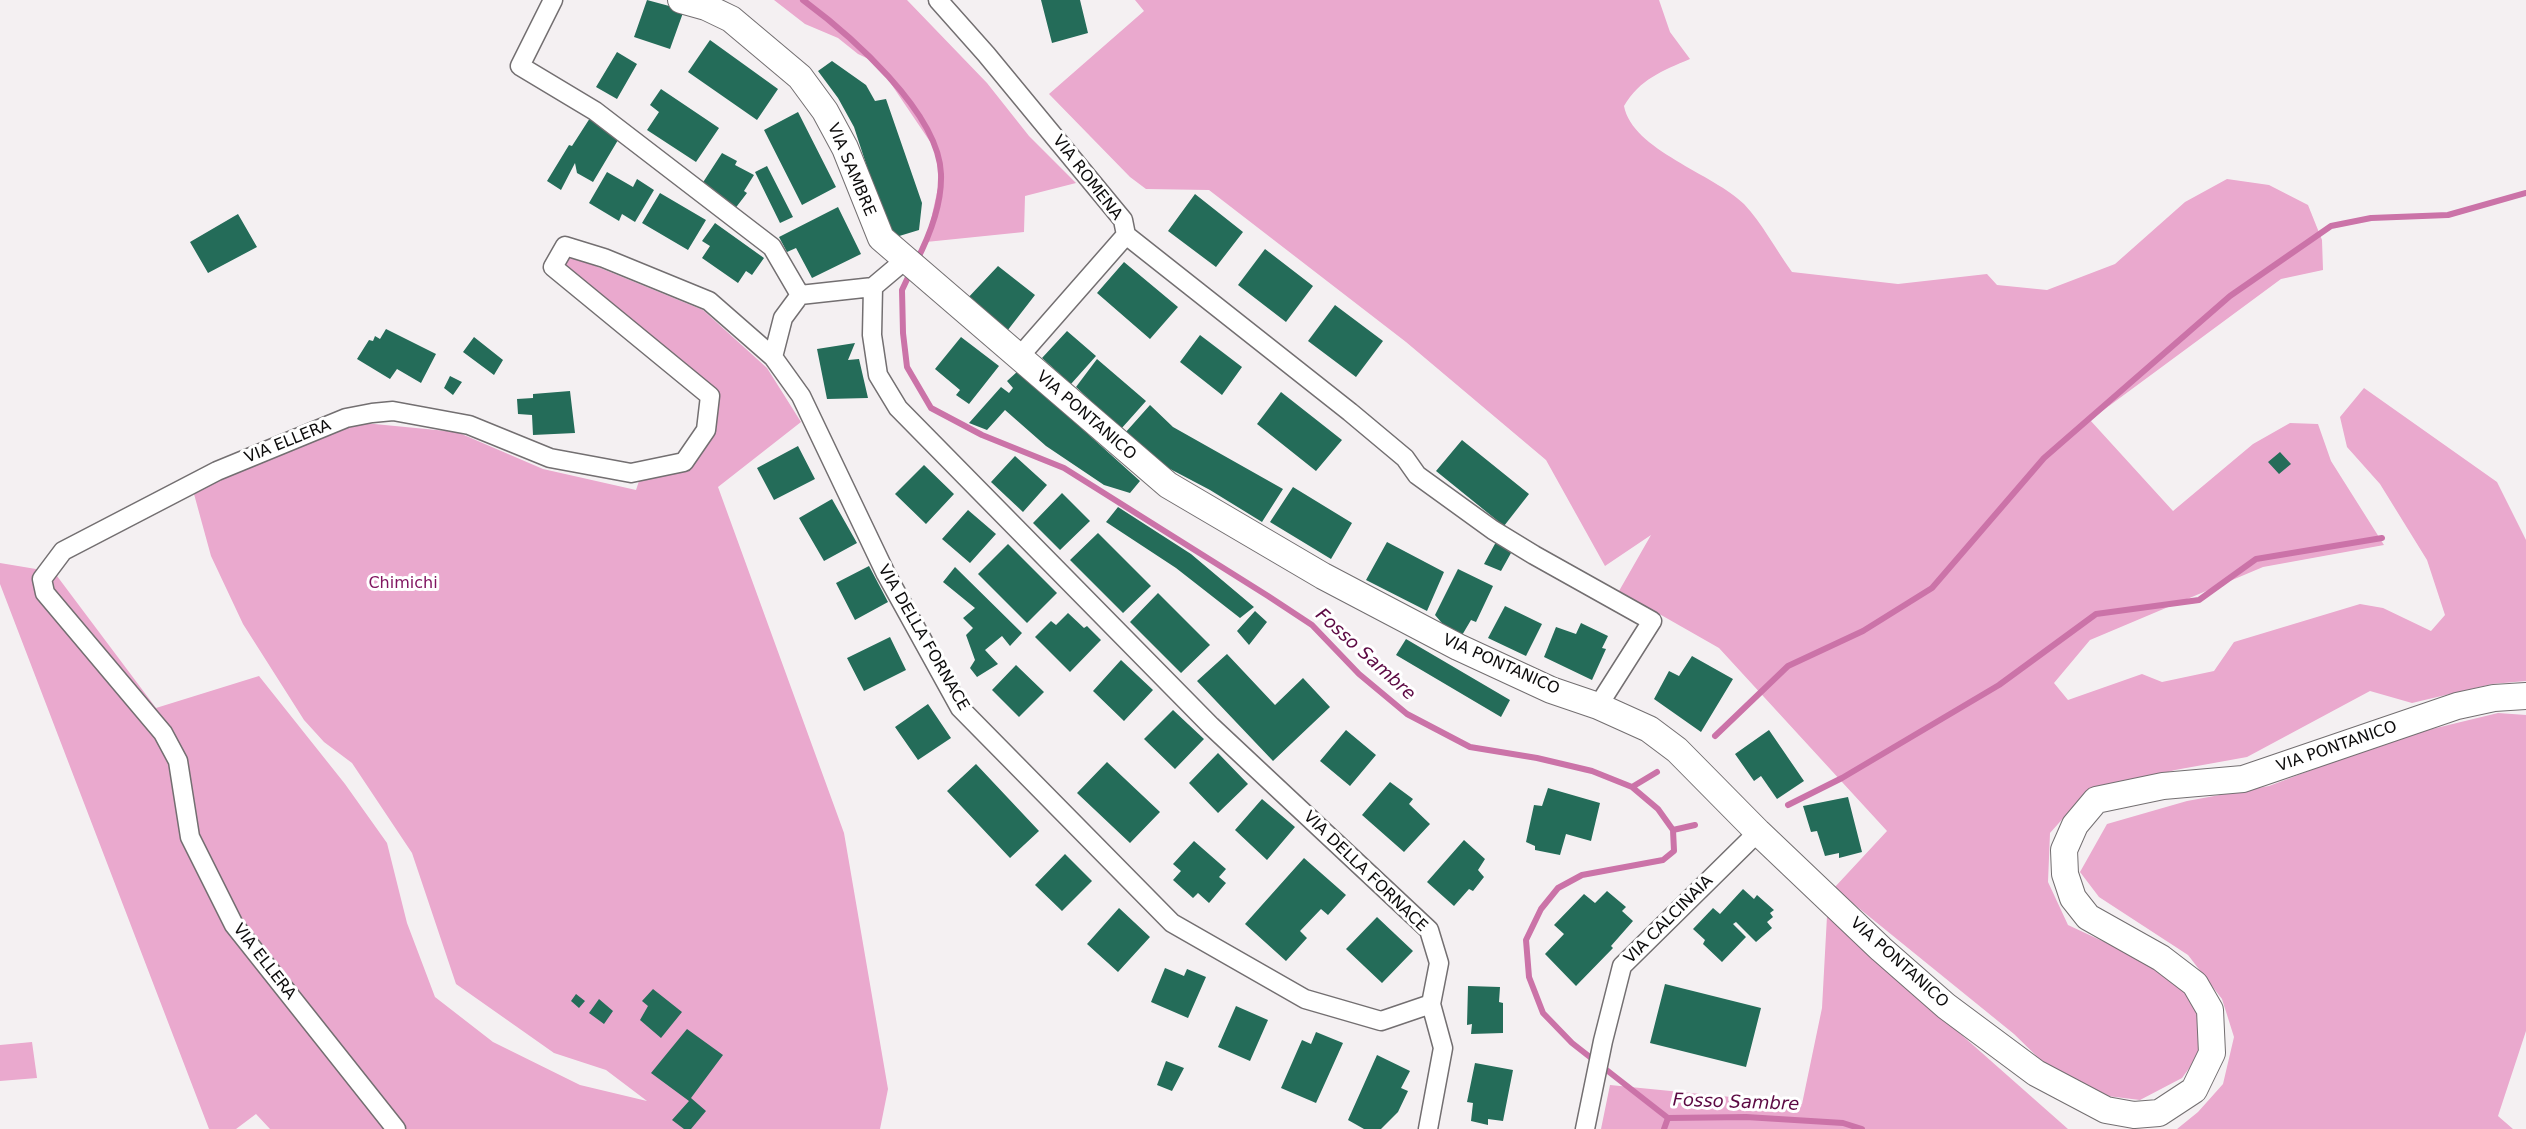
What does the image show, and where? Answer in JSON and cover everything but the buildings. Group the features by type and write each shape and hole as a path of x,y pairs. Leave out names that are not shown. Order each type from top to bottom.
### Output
{"street":[{"path":"553,0 520,66 586,106 772,247 800,295"},
{"name":"VIA SAMBRE","path":"681,0 730,19 800,77 825,111 845,148 881,238 951,299"},
{"name":"VIA ROMENA","path":"938,0 986,54 1123,220 1126,235 1019,357"},
{"path":"1126,235 1350,412 1405,458 1417,475 1451,501 1534,555 1652,621 1598,706"},
{"name":"VIA ELLERA","path":"396,1129 234,925 190,837 178,761 162,733 45,593 44,575 63,551 217,471 345,418 372,413 393,411 469,425 550,458 631,473 684,462 706,430 710,396 553,267 565,246 604,258 709,301 773,357"},
{"path":"773,357 783,318 800,295 873,287 907,262"},
{"name":"VIA DELLA FORNACE","path":"773,357 801,396 886,574 960,708 1172,923 1305,999 1382,1021 1431,1004 1438,963 1429,930 1211,726 898,408 878,375 872,335 873,287"},
{"name":"VIA PONTANICO","path":"951,299 1168,485 1323,576 1458,647 1551,690 1598,706 1649,729 1677,750 1758,832 1881,950 1946,1006 2036,1073 2106,1110 2134,1115 2159,1113 2194,1090 2212,1053 2210,1010 2195,984 2161,958 2088,917 2073,898 2065,874 2064,850 2075,825 2096,800 2163,786 2243,779 2457,706 2494,698 2526,696"},
{"name":"VIA CALCINAIA","path":"1585,1129 1603,1041 1622,966 1758,832"},
{"path":"1428,1129 1443,1048 1431,1004"}],"green space":[{"path":"774,0 907,0 987,83 1029,136 1076,183 1025,196 1024,232 926,242 940,179 935,149 877,63 858,54 838,38 805,24"},
{"path":"1135,0 1659,0 1670,32 1690,59 1661,72 1637,89 1624,106 1630,122 1642,136 1658,148 1731,193 1744,204 1792,272 1898,284 1987,274 1997,285 2047,290 2115,264 2185,202 2227,179 2269,185 2308,205 2322,240 2323,270 2281,279 2090,420 2173,511 2253,444 2290,423 2318,424 2331,461 2384,545 2263,567 2090,640 2054,683 2068,700 2142,674 2162,682 2214,671 2234,642 2360,604 2383,608 2431,631 2445,615 2427,560 2380,484 2347,447 2340,417 2364,388 2497,482 2526,540 2526,681 2492,684 2412,703 2370,691 2247,757 2175,770 2082,797 2050,833 2048,882 2068,925 2143,960 2190,989 2206,1010 2203,1049 2182,1078 2140,1100 2099,1095 2058,1077 2014,1034 1834,888 1887,831 1719,648 1619,591 1651,535 1605,566 1546,460 1406,342 1209,190 1146,189 1130,177 1049,94 1144,11"},
{"name":"Chimichi","path":"571,256 703,310 767,368 801,422 718,487 844,833 888,1089 880,1129 270,1129 256,1114 236,1129 209,1129 0,584 0,563 54,572 156,708 259,676 345,784 387,843 407,923 435,997 493,1042 580,1085 647,1101 606,1070 554,1053 456,984 412,853 352,763 324,742 304,720 243,624 211,556 194,494 262,458 329,428 364,423 457,432 543,469 636,490 640,478 692,465 712,437 719,408 713,386 564,266"},
{"path":"2498,713 2526,715 2526,1031 2498,1116 2513,1129 2177,1129 2198,1112 2223,1084 2234,1037 2222,999 2188,955 2099,897 2080,872 2107,824 2187,801 2269,786 2399,737"},
{"path":"1827,916 2068,1129 1601,1129 1610,1085 1802,1104 1822,1008"},
{"path":"32,1042 37,1078 0,1081 0,1045"}],"waterway":[{"name":"Fosso Sambre","path":"803,0 844,33 888,76 925,125 936,150 941,174 937,208 926,242 916,262"},
{"path":"1715,736 1788,666 1863,631 1932,588 2044,458 2230,296 2331,226 2371,218 2448,215 2526,193"},
{"name":"Fosso Sambre","path":"911,271 902,290 907,367 931,408 982,435 1064,468 1268,596 1312,625 1359,674 1407,714 1470,747 1537,758 1592,771 1632,787 1658,809 1673,830 1674,851 1663,860 1582,875 1558,888 1541,909 1526,940 1529,977 1543,1013 1572,1043 1668,1118 1746,1117 1843,1123 1862,1129"},
{"path":"1788,805 1842,778 1999,685 2096,614 2199,600 2256,559 2382,538"},
{"path":"1632,787 1657,772"},
{"path":"1673,830 1695,825"},
{"path":"1664,1129 1668,1118"}]}
